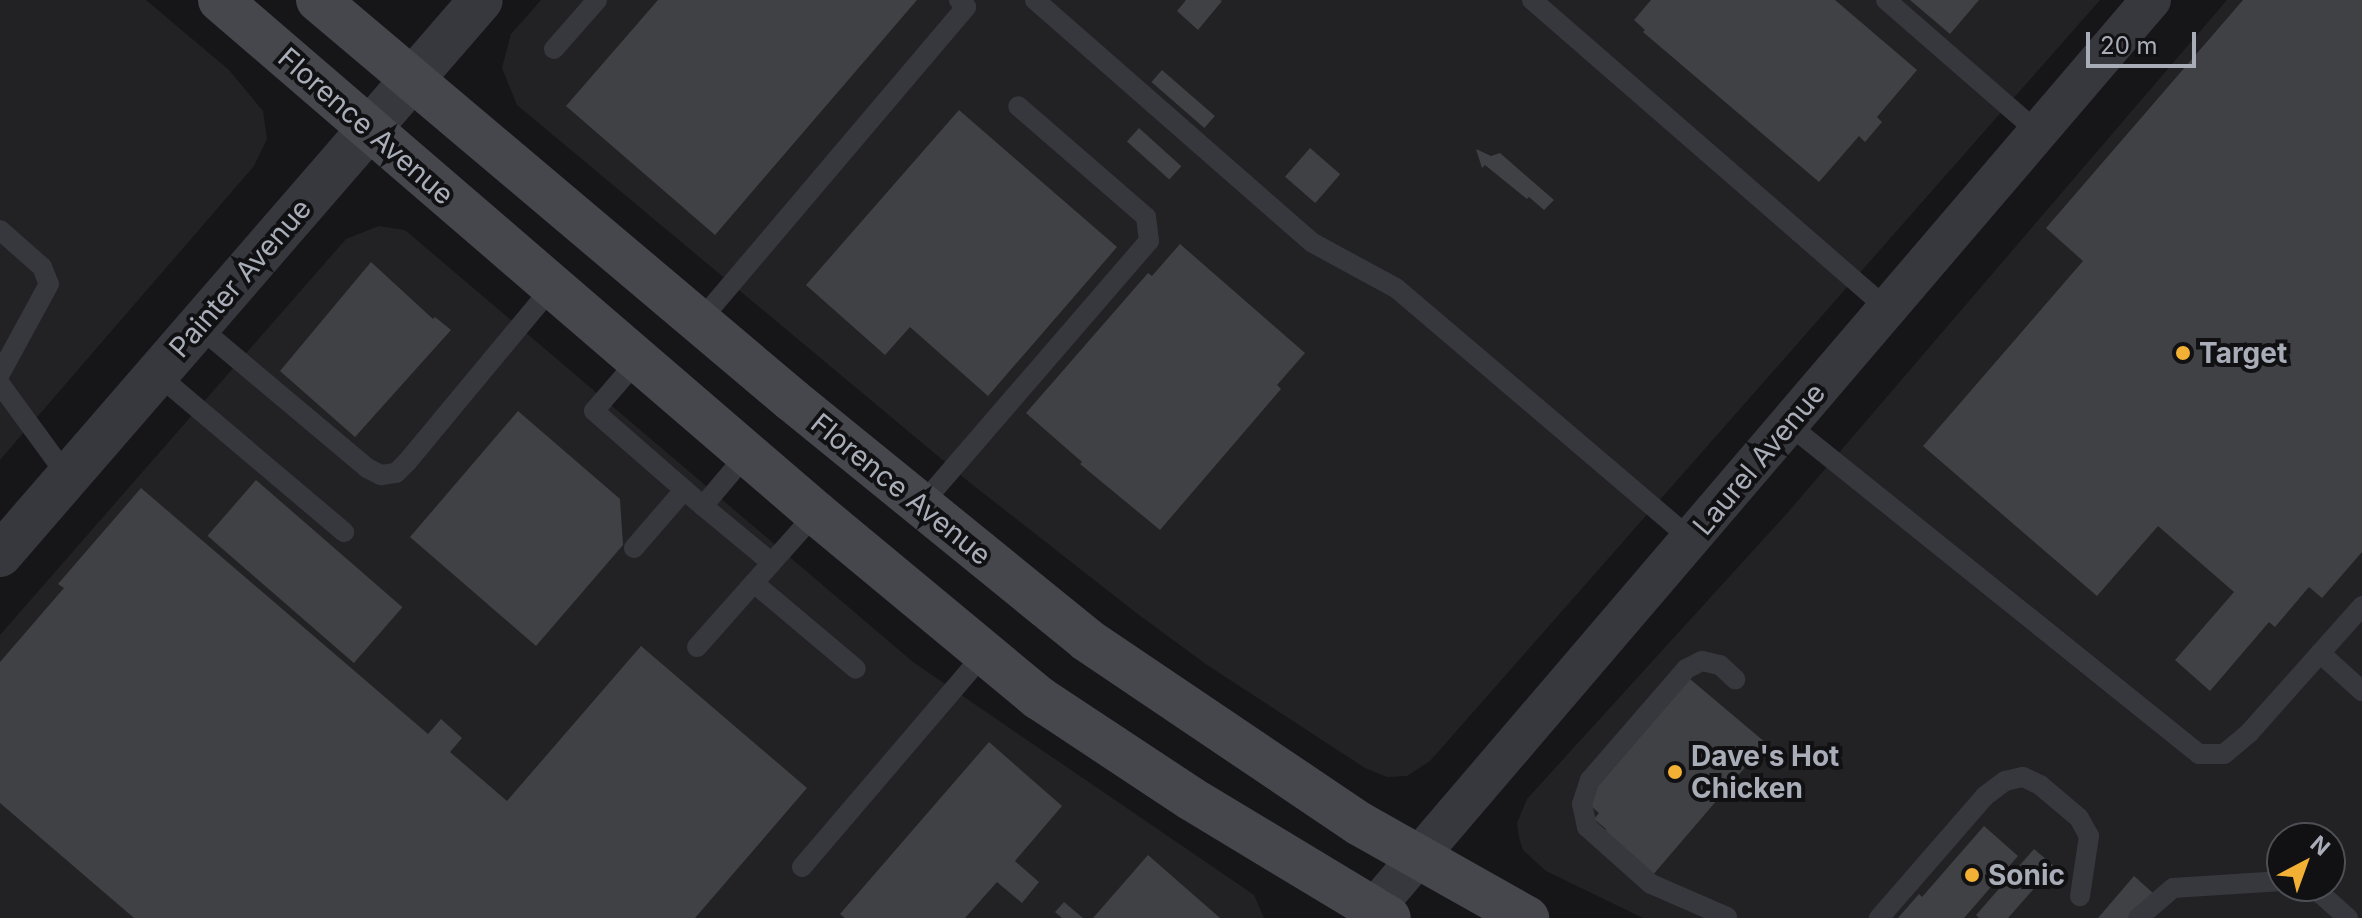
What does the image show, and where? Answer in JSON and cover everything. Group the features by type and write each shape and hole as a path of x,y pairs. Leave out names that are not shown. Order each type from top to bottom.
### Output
{"main road":[{"name":"Florence Avenue","path":"220,0 816,513 1039,698 1177,790 1376,915"},
{"name":"Florence Avenue","path":"318,0 699,322 1087,640 1153,688 1417,858 1527,918"}],"street":[{"name":"Painter Avenue","path":"0,555 481,0"},
{"name":"Laurel Avenue","path":"1376,915 1417,858 2151,0"}],"lane":[{"path":"554,49 597,0"},
{"path":"699,322 966,7 959,0"},
{"path":"1035,0 1313,243 1396,288 1691,539"},
{"path":"1532,0 1887,309"},
{"path":"1886,0 2038,132"},
{"path":"921,505 1149,241 1146,217 1018,106"},
{"path":"0,230 42,267 49,284 0,374"},
{"path":"198,326 367,468 381,475 396,473 407,462 553,286"},
{"path":"638,360 594,411 772,563"},
{"path":"157,374 344,532"},
{"path":"0,384 68,477"},
{"path":"1788,424 2199,754 2224,754 2241,740 2362,606"},
{"path":"703,506 747,454"},
{"path":"634,548 684,490"},
{"path":"697,647 816,513"},
{"path":"754,583 856,669"},
{"path":"2320,653 2362,691"},
{"path":"802,867 984,654"},
{"path":"1727,917 1651,884 1587,827 1582,804 1590,780 1686,669 1702,661 1720,665 1735,679"},
{"path":"1879,918 1985,796 2005,781 2023,777 2040,785 2079,818 2089,836 2080,896"},
{"path":"2138,918 2173,888 2266,882"},
{"path":"2330,902 2348,918"}],"shaded area":[{"path":"0,0 146,0 229,70 263,111 267,139 254,166 0,460"},
{"path":"541,0 2100,0 1430,761 1407,776 1387,777 1365,768 1207,665 1135,612 969,482 517,105 502,68 511,34"},
{"path":"2227,0 2362,0 2362,918 1643,918 1546,871 1523,850 1517,823 1527,799 1790,510"},
{"path":"379,226 405,230 913,662 1254,895 1264,918 0,918 0,635 346,239"}],"building":[{"path":"658,0 917,0 715,235 566,106"},
{"path":"1186,0 1222,1 1198,30 1177,11"},
{"path":"1651,0 1835,0 1917,70 1877,117 1882,122 1865,142 1859,136 1819,182 1643,32 1645,30 1634,20"},
{"path":"1910,0 1979,0 1950,34"},
{"name":"Target","path":"2243,0 2362,0 2362,552 2322,598 2309,587 2275,627 2269,622 2210,691 2175,660 2234,592 2158,526 2097,596 1923,446 2083,261 2046,228"},
{"path":"1162,70 1215,116 1204,128 1152,82"},
{"path":"959,110 1117,247 988,396 910,327 885,355 806,285"},
{"path":"1139,128 1181,166 1169,180 1127,141"},
{"path":"1310,148 1340,174 1315,203 1285,177"},
{"path":"1476,149 1491,156 1500,153 1554,200 1544,210 1529,197 1527,199 1485,165 1482,168"},
{"path":"1180,244 1305,353 1277,385 1281,389 1160,530 1080,464 1082,462 1026,413 1148,273 1152,276"},
{"path":"371,262 433,319 435,317 451,330 355,437 280,371"},
{"path":"518,411 620,499 623,545 536,646 410,537"},
{"path":"256,480 402,607 354,663 207,536"},
{"path":"141,488 428,734 441,719 462,738 450,752 507,801 641,646 807,788 695,918 134,918 0,803 0,662 64,588 58,584"},
{"name":"Dave's Hot Chicken","path":"1690,679 1766,743 1652,876 1602,834 1606,829 1594,819 1599,813 1585,801"},
{"path":"989,742 1062,806 1015,861 1039,882 1022,903 997,882 965,918 845,918 840,914"},
{"name":"Sonic","path":"1984,826 2018,856 1964,918 1898,918 1919,894 1922,897"},
{"path":"2034,849 2054,866 2008,918 1979,918 1976,915"},
{"path":"1148,855 1220,918 1093,918"},
{"path":"2134,876 2153,893 2131,918 2098,918"},
{"path":"1064,902 1083,918 1062,918 1055,912"}],"place":[{"name":"Target","path":"2183,353"},
{"name":"Dave's Hot Chicken","path":"1675,772"},
{"name":"Sonic","path":"1972,875"}]}
